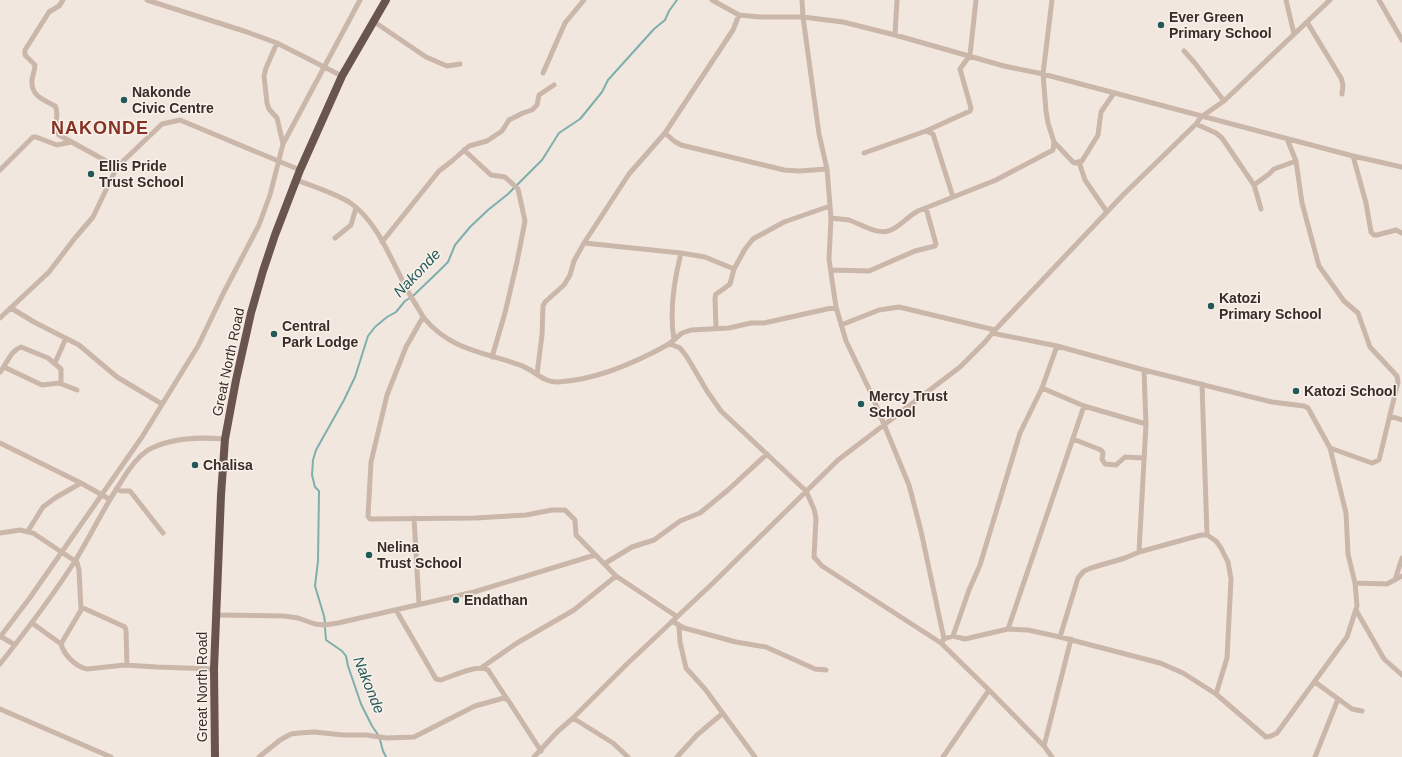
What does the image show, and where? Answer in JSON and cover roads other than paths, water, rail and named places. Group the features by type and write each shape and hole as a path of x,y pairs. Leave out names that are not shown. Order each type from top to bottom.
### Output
{"highway":[{"name":"Great North Road","path":"215,757 214,669 221,495 225,439 251,313 275,235 300,170 342,76 386,0"}],"street":[{"path":"64,0 59,6 48,12 24,53 35,65 32,81 33,90 37,96 57,108 55,121 57,133 59,135 117,167"},
{"path":"147,0 277,43 342,76"},
{"path":"15,645 0,636 29,599 142,437 198,346 259,225 270,195 283,144 360,0"},
{"path":"543,73 565,23 584,0"},
{"path":"712,0 739,15 760,17 803,17 843,22 970,55 1004,66 1043,74 1287,139 1402,167"},
{"path":"802,0 819,134 827,169 831,218 830,259 836,307 840,325 846,341 871,393 909,485 921,531 942,641"},
{"path":"895,35 897,0"},
{"path":"864,153 926,131 970,111 971,108 960,69 970,55 976,0"},
{"path":"831,218 850,221 878,231 891,230 911,214 996,180 1053,150 1054,142 1046,112 1043,74 1052,0"},
{"path":"1286,0 1294,34"},
{"path":"534,757 557,732 674,618 713,583 838,460 960,366 985,342 993,331 1107,212 1196,124 1201,116 1224,101 1330,0"},
{"path":"1379,0 1402,40"},
{"path":"537,374 544,304 564,285 570,275 574,261 584,243 629,174 665,133 733,30 739,15"},
{"path":"374,21 426,57 447,66 460,64"},
{"path":"1307,22 1341,78 1343,85 1342,94"},
{"path":"277,43 264,76 267,103 269,109 277,118 283,144"},
{"path":"1184,51 1224,101"},
{"path":"382,242 439,171 472,144 487,141 502,131 509,120 532,110 538,105 539,95 554,85"},
{"path":"1054,142 1073,162 1082,161 1094,142 1099,130 1100,115 1114,93"},
{"path":"0,318 49,272 93,217 117,167 162,124 177,120 187,122 300,170"},
{"path":"1196,124 1218,135 1254,185 1261,209"},
{"path":"926,131 933,134 953,197"},
{"path":"665,133 681,145 784,170 799,171 827,169"},
{"path":"0,170 32,137 36,137 57,145 71,142"},
{"path":"1287,139 1296,161 1302,203 1319,266 1344,301 1358,313 1370,347 1398,379 1380,457 1376,462 1372,463 1330,448"},
{"path":"464,150 491,175 505,177 518,189 525,221 505,313 492,357"},
{"path":"1353,156 1366,202 1371,232 1374,235 1396,230 1402,233"},
{"path":"1254,185 1274,169 1296,161"},
{"path":"1079,162 1085,180 1107,212"},
{"path":"296,180 349,202 370,221 412,298 423,316 437,332 458,345 521,365 548,381 556,382 591,376 627,365 669,344 682,333 691,330 729,328 751,323 764,323 836,307"},
{"path":"716,328 715,296 730,284 734,269 745,249 753,239 784,222 830,206"},
{"path":"335,238 351,225 356,208"},
{"path":"831,270 869,271 915,251 935,246 936,244 926,208"},
{"path":"584,243 681,253 705,257 734,269"},
{"path":"674,339 671,323 674,279 681,253"},
{"path":"840,325 879,310 899,307 1057,346 1144,370 1272,402 1306,407 1310,410 1330,448 1346,513 1348,554 1355,583 1356,610 1347,637 1277,733 1271,736 1266,737 1263,735 1216,694 1183,673 1160,662 1060,636 1028,630 1008,629 965,639 953,636 942,641"},
{"path":"11,308 85,349 117,377 162,404"},
{"path":"423,316 406,347 387,395 371,462 368,516 370,519 476,518 526,515 552,510 565,510 574,520 576,536 616,576 674,618 679,626 681,650 686,668 705,689 755,757"},
{"path":"55,364 66,338"},
{"path":"669,344 680,348 687,357 720,410 806,491 814,509 816,518 814,549 814,557 816,560 834,574 942,641 1044,746 1052,757"},
{"path":"953,636 968,590 980,565 1020,433 1042,388 1057,346"},
{"path":"0,372 14,352 22,347 48,358 61,369 61,384"},
{"path":"4,367 42,385 57,383 77,390"},
{"path":"1139,552 1146,424 1144,370"},
{"path":"1202,384 1207,535"},
{"path":"1042,388 1084,406 1146,424"},
{"path":"1008,629 1084,406"},
{"path":"1390,416 1402,420"},
{"path":"0,664 32,623 75,560 109,499 132,465 147,451 162,443 174,440 225,439"},
{"path":"1073,439 1101,450 1103,453 1102,459 1105,464 1116,465 1122,458 1126,457 1144,458"},
{"path":"0,443 81,483 109,499"},
{"path":"604,564 632,547 654,540 680,521 700,513 768,454"},
{"path":"28,531 43,507 55,498 81,483"},
{"path":"116,489 121,492 130,490 163,533"},
{"path":"414,518 419,604"},
{"path":"0,533 16,530 28,531 42,538 75,560 79,570 81,607 80,613 61,644"},
{"path":"1060,636 1080,575 1091,568 1125,558 1139,552 1201,535 1207,535 1216,541 1221,548 1228,562 1231,579 1227,658 1216,694"},
{"path":"216,615 289,616 315,624 338,624 474,592 595,555"},
{"path":"1395,580 1402,558"},
{"path":"396,610 436,679 441,680 481,668 511,646 574,610 616,576"},
{"path":"1355,583 1383,585 1402,576"},
{"path":"81,607 125,627 127,665"},
{"path":"1356,610 1383,657 1402,675"},
{"path":"32,623 61,644 62,649 74,663 82,668 87,669 127,665 157,668 214,669"},
{"path":"679,626 736,642 766,647 815,669 826,670"},
{"path":"1044,746 1070,639"},
{"path":"481,668 488,670 541,751"},
{"path":"1315,682 1352,709 1362,711"},
{"path":"943,757 989,690"},
{"path":"259,757 280,740 299,733 314,732 343,735 366,735 386,738 414,737 475,706 502,698 507,698"},
{"path":"1315,757 1338,699"},
{"path":"0,709 111,757"},
{"path":"677,757 697,735 723,713"},
{"path":"573,718 613,743 628,757"}],"waterway":[{"name":"Nakonde","path":"325,622 315,586 318,561 319,491 315,487 312,475 313,460 316,450 355,377 368,336 375,327 396,312 405,301 413,296 448,262 455,245 470,227 508,194 542,160 559,133 580,119 602,92 608,80 654,29 665,20 669,11 677,0"},
{"name":"Nakonde","path":"325,628 326,640 342,651 346,656 361,704 379,736 386,757"}],"place":[{"name":"Ever Green Primary School","path":"1161,25"},
{"name":"Nakonde Civic Centre","path":"124,100"},
{"name":"Ellis Pride Trust School","path":"91,174"},
{"name":"Katozi Primary School","path":"1211,306"},
{"name":"Central Park Lodge","path":"274,334"},
{"name":"Katozi School","path":"1296,391"},
{"name":"Mercy Trust School","path":"861,404"},
{"name":"Chalisa","path":"195,465"},
{"name":"Nelina Trust School","path":"369,555"},
{"name":"Endathan","path":"456,600"}],"district":[{"name":"NAKONDE","path":"100,128"}]}
